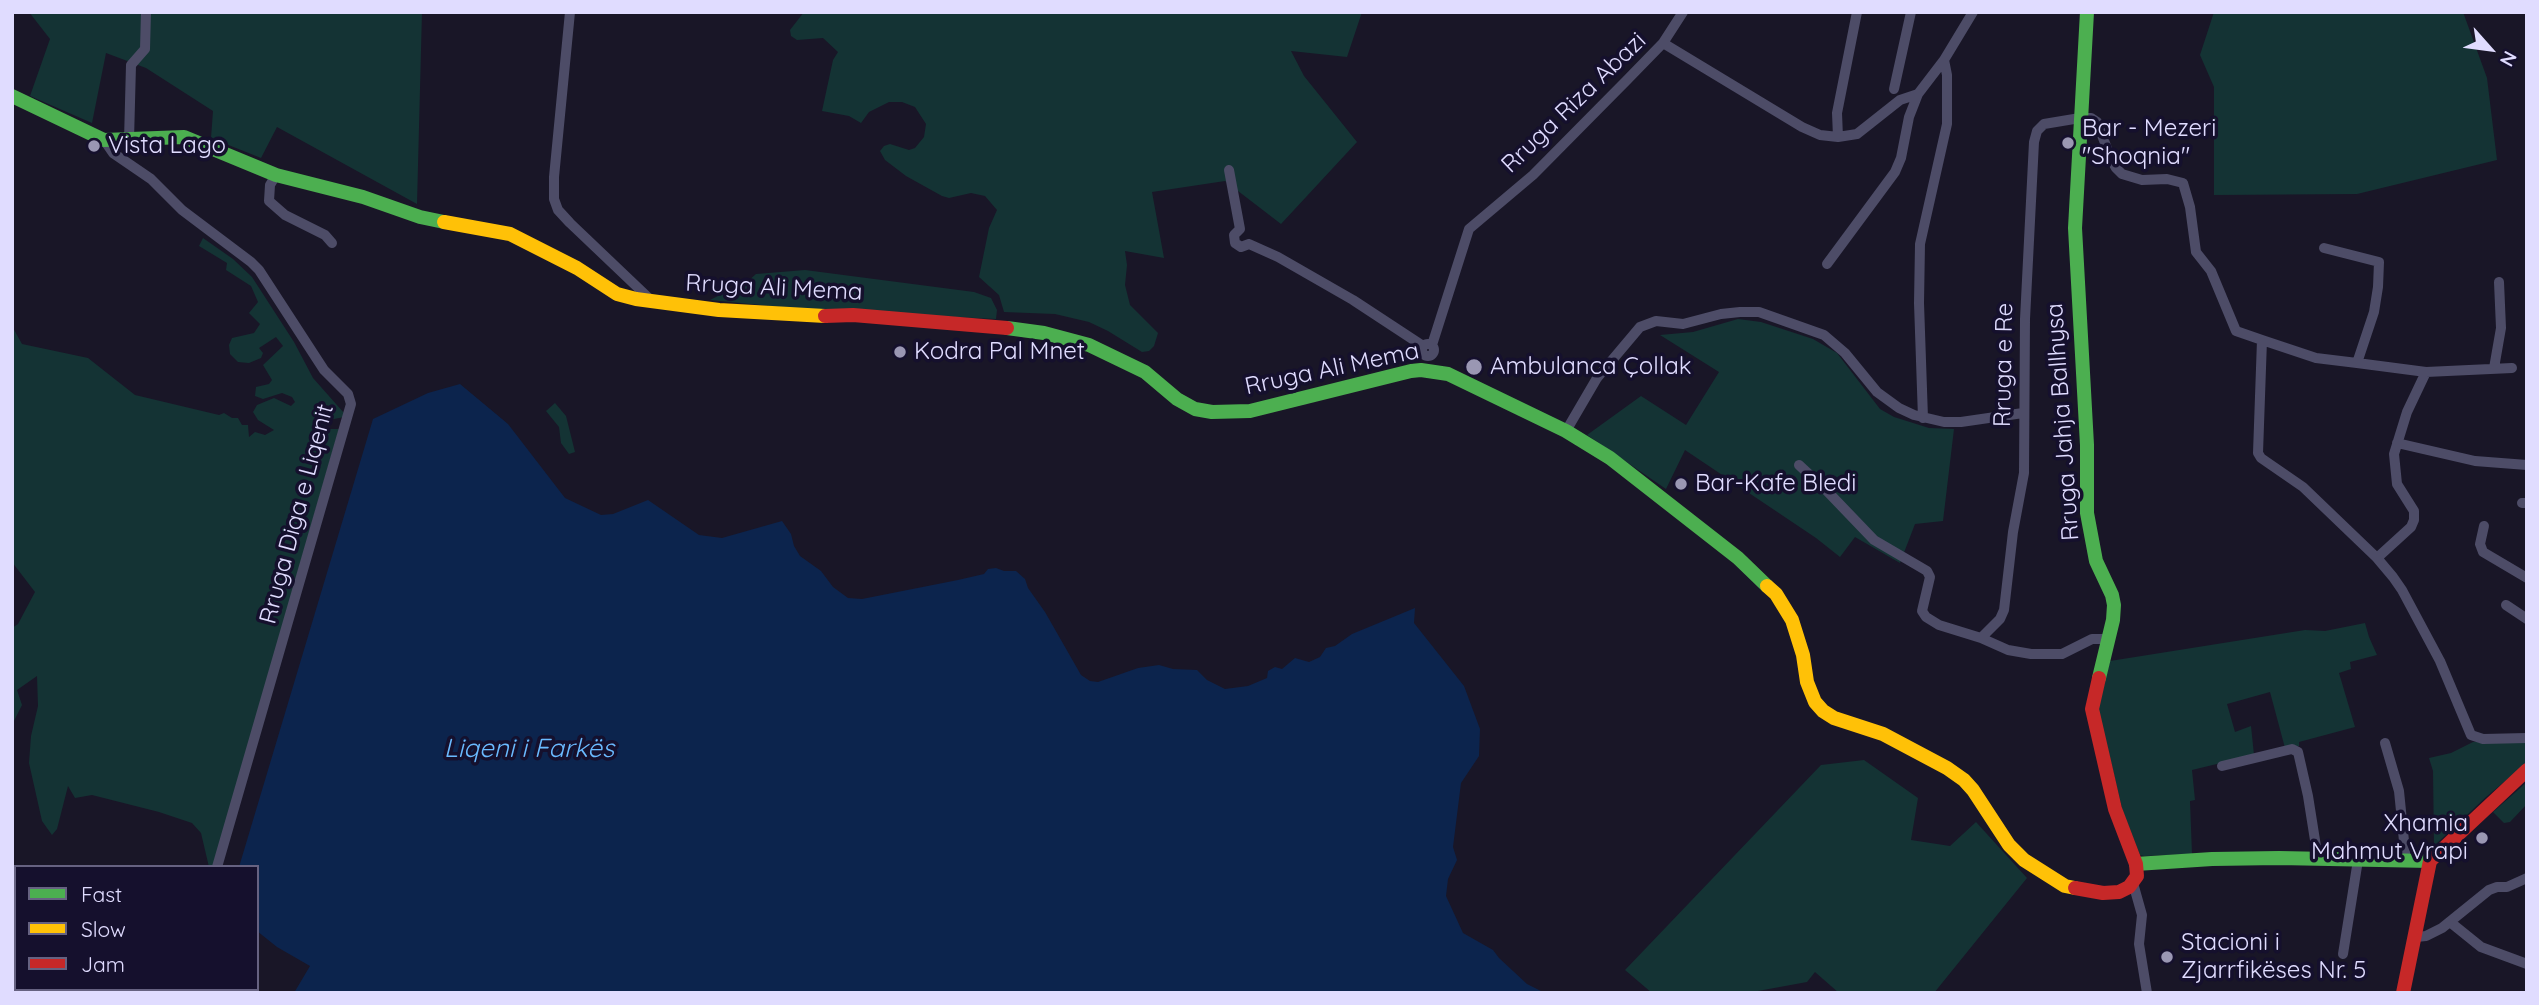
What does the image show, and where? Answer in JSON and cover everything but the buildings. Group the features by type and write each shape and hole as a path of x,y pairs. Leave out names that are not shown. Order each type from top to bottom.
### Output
{"street":[{"path":"129,140 131,65 145,49 146,12"},
{"path":"570,12 554,199 558,210 570,223 654,303"},
{"path":"1662,43 1683,12"},
{"path":"1857,12 1837,113 1838,137 1857,134 1900,100 1918,94"},
{"path":"1894,89 1911,12"},
{"path":"1827,264 1895,172 1909,117 1918,94 1944,60 1973,12"},
{"name":"Rruga Jahja Ballhysa","path":"2087,12 2075,228 2087,445 2087,513 2096,561 2112,595 2113,620 2093,705 2094,720 2115,809 2136,864"},
{"name":"Rruga Riza Abazi","path":"1428,354 1469,229 1533,175 1662,43 1802,127 1820,135 1838,137"},
{"path":"1923,418 1920,244 1947,124 1947,75 1944,60"},
{"path":"12,96 104,140"},
{"path":"2080,118 2091,118 2097,122 2111,159 2122,174 2142,180 2167,179 2183,183 2190,207 2196,253 2211,271 2236,331 2316,358 2426,372 2512,368"},
{"name":"Rruga e Re","path":"1981,638 2000,619 2004,610 2013,532 2024,472 2022,413 2034,142 2037,131 2044,124 2080,118"},
{"name":"Rruga Ali Mema","path":"104,140 184,137 275,175 363,197 420,217 510,234 577,268 617,294 654,303 812,317 853,315 972,324 1044,333 1089,345 1114,356 1145,372 1195,409 1213,412 1250,411 1411,371 1428,354 1448,374 1566,431 1610,458 1738,558 1776,594 1793,620 1807,682 1815,702 1823,711 1834,718 1883,734 1964,780 2009,845 2024,860 2065,886 2083,891 2111,893 2119,892 2133,883"},
{"name":"Rruga Diga e Liqenit","path":"104,140 113,153 151,179 182,210 251,262 324,370 348,394 351,404 218,865"},
{"path":"1229,170 1240,229 1234,235 1234,243 1241,247 1249,244 1278,257 1353,300 1428,354"},
{"path":"275,175 270,185 269,201 285,215 325,235 332,243"},
{"path":"2324,248 2379,262 2374,312 2357,363"},
{"path":"2494,368 2501,319 2499,282"},
{"path":"1566,431 1597,379 1640,327 1656,321 1683,324 1740,312 1759,312 1824,335 1845,353 1887,401 1923,418 1961,422 2022,413"},
{"path":"2262,340 2258,453 2261,458 2303,487 2378,558 2402,590 2448,678 2471,735 2483,739 2527,738"},
{"path":"2378,558 2412,527 2414,520 2414,512 2397,484 2394,469 2397,443 2407,412 2426,372"},
{"path":"2397,443 2475,461 2527,465"},
{"path":"1798,466 1827,491 1874,541 1927,571 1930,577 1923,615 1939,625 2016,652 2050,656 2073,650 2092,639 2108,639"},
{"path":"2484,526 2480,544 2483,552 2527,579"},
{"path":"2506,605 2527,619"},
{"path":"2385,743 2399,791 2406,861"},
{"path":"2222,766 2292,749 2298,752 2318,859"},
{"path":"2403,993 2430,861 2527,770"},
{"path":"2147,993 2139,944 2143,915 2133,883 2137,876 2136,864 2212,859 2430,861"},
{"path":"2343,954 2358,860"},
{"path":"2416,937 2433,933 2489,890 2507,887 2527,877"},
{"path":"2450,922 2481,947 2527,964"}],"green space":[{"path":"29,12 422,12 417,204 277,127 261,158 211,138 213,111 146,68 106,53 92,123 30,96 50,39"},
{"path":"804,12 1362,12 1347,57 1291,51 1304,76 1357,142 1281,224 1225,181 1152,192 1164,258 1125,251 1125,285 1130,305 1158,333 1154,346 1149,351 1142,352 1089,322 1055,314 1004,312 999,295 979,277 989,228 997,210 985,196 971,193 949,198 942,196 906,176 885,160 880,151 884,146 890,144 909,150 915,148 924,137 926,124 915,107 902,102 889,102 869,112 861,123 849,116 822,111 833,60 838,52 823,38 797,40 791,36 790,30"},
{"path":"2214,12 2463,12 2487,78 2497,160 2357,194 2214,195 2214,87 2200,55"},
{"path":"203,238 233,259 252,277 294,342 313,378 344,413 344,417 329,420 326,425 328,429 339,429 214,865 209,865 201,833 192,823 92,795 75,798 68,786 57,829 52,835 42,821 29,763 31,736 38,706 37,676 17,690 22,705 12,725 12,628 18,624 35,592 12,562 12,326 22,344 88,358 135,395 238,418 242,425 248,425 249,437 255,432 265,435 274,430 258,420 253,412 257,405 274,398 291,406 295,402 292,397 282,393 263,399 255,396 256,387 269,384 272,380 263,365 283,346 276,337 259,348 263,353 261,358 249,363 238,362 230,354 229,345 232,338 254,333 260,324 249,313 258,302 251,286 226,270 227,263 199,246"},
{"path":"805,270 974,292 991,298 997,310 996,319 811,310 710,300 748,281 756,274"},
{"path":"1738,319 1761,322 1813,339 1837,353 1880,409 1894,417 1929,428 1954,429 1943,521 1915,524 1900,563 1855,537 1840,557 1685,450 1666,489 1587,435 1641,396 1686,425 1719,372 1660,335 1693,332"},
{"path":"555,403 566,416 575,452 569,454 561,443 559,427 546,411"},
{"path":"2365,623 2377,655 2350,662 2351,669 2339,673 2355,727 2299,742 2299,746 2285,748 2270,692 2227,704 2235,732 2251,726 2254,755 2192,770 2195,800 2190,801 2192,854 2140,855 2123,812 2099,713 2110,661"},
{"path":"2473,742 2527,742 2527,763 2434,846 2433,771 2429,758 2451,753"},
{"path":"1864,760 1918,798 1911,840 1950,846 1976,822 2027,878 1934,993 1839,993 1815,972 1807,982 1747,993 1652,993 1625,970 1821,765"},
{"path":"2527,782 2527,804 2510,822 2504,823 2493,812"}],"water":[{"name":"Liqeni i Farkës","path":"460,384 508,424 565,498 601,515 613,514 648,500 699,535 722,538 782,521 800,556 821,571 833,587 848,598 862,599 958,580 984,574 988,569 1016,571 1025,579 1081,675 1090,681 1098,682 1138,668 1159,665 1173,669 1197,670 1207,680 1225,689 1248,686 1267,678 1268,671 1275,667 1282,669 1295,658 1309,662 1320,657 1326,648 1335,646 1352,634 1415,608 1414,623 1464,686 1480,729 1479,756 1461,783 1453,847 1457,860 1448,879 1446,896 1463,933 1493,950 1527,984 1545,993 294,993 310,966 277,947 259,933 259,865 240,865 373,419 428,393"}],"traffic: fast":[{"path":"2087,12 2075,228 2087,445 2087,513 2096,561 2114,605 2099,678"},
{"path":"12,96 104,140 184,137 276,175 363,197 420,217 444,222"},
{"path":"1007,328 1044,333 1089,345 1145,372 1177,399 1195,409 1212,412 1250,411 1411,371 1448,374 1566,431 1610,458 1738,558 1767,586"},
{"path":"2136,864 2279,858 2430,861"}],"traffic: slow":[{"path":"444,222 510,234 577,268 617,294 636,299 719,310 825,316"},
{"path":"1767,586 1776,594 1792,620 1803,655 1807,682 1815,702 1823,711 1834,718 1883,734 1947,768 1973,790 2009,845 2024,860 2065,886 2075,888"}],"traffic: jam":[{"path":"825,316 853,315 1007,328"},
{"path":"2075,888 2103,893 2119,892 2129,887 2137,876 2136,864 2115,809 2092,709 2099,678"},
{"path":"2403,993 2430,861 2527,770"}],"place":[{"name":"Bar - Mezeri \"Shoqnia\"","path":"2068,143"},
{"name":"Vista Lago","path":"94,146"},
{"name":"Kodra Pal Mnet","path":"900,352"},
{"name":"Ambulanca Çollak","path":"1474,367"},
{"name":"Bar-Kafe Bledi","path":"1681,484"},
{"name":"Xhamia Mahmut Vrapi","path":"2482,838"},
{"name":"Stacioni i Zjarrfikëses Nr. 5","path":"2167,957"}]}
